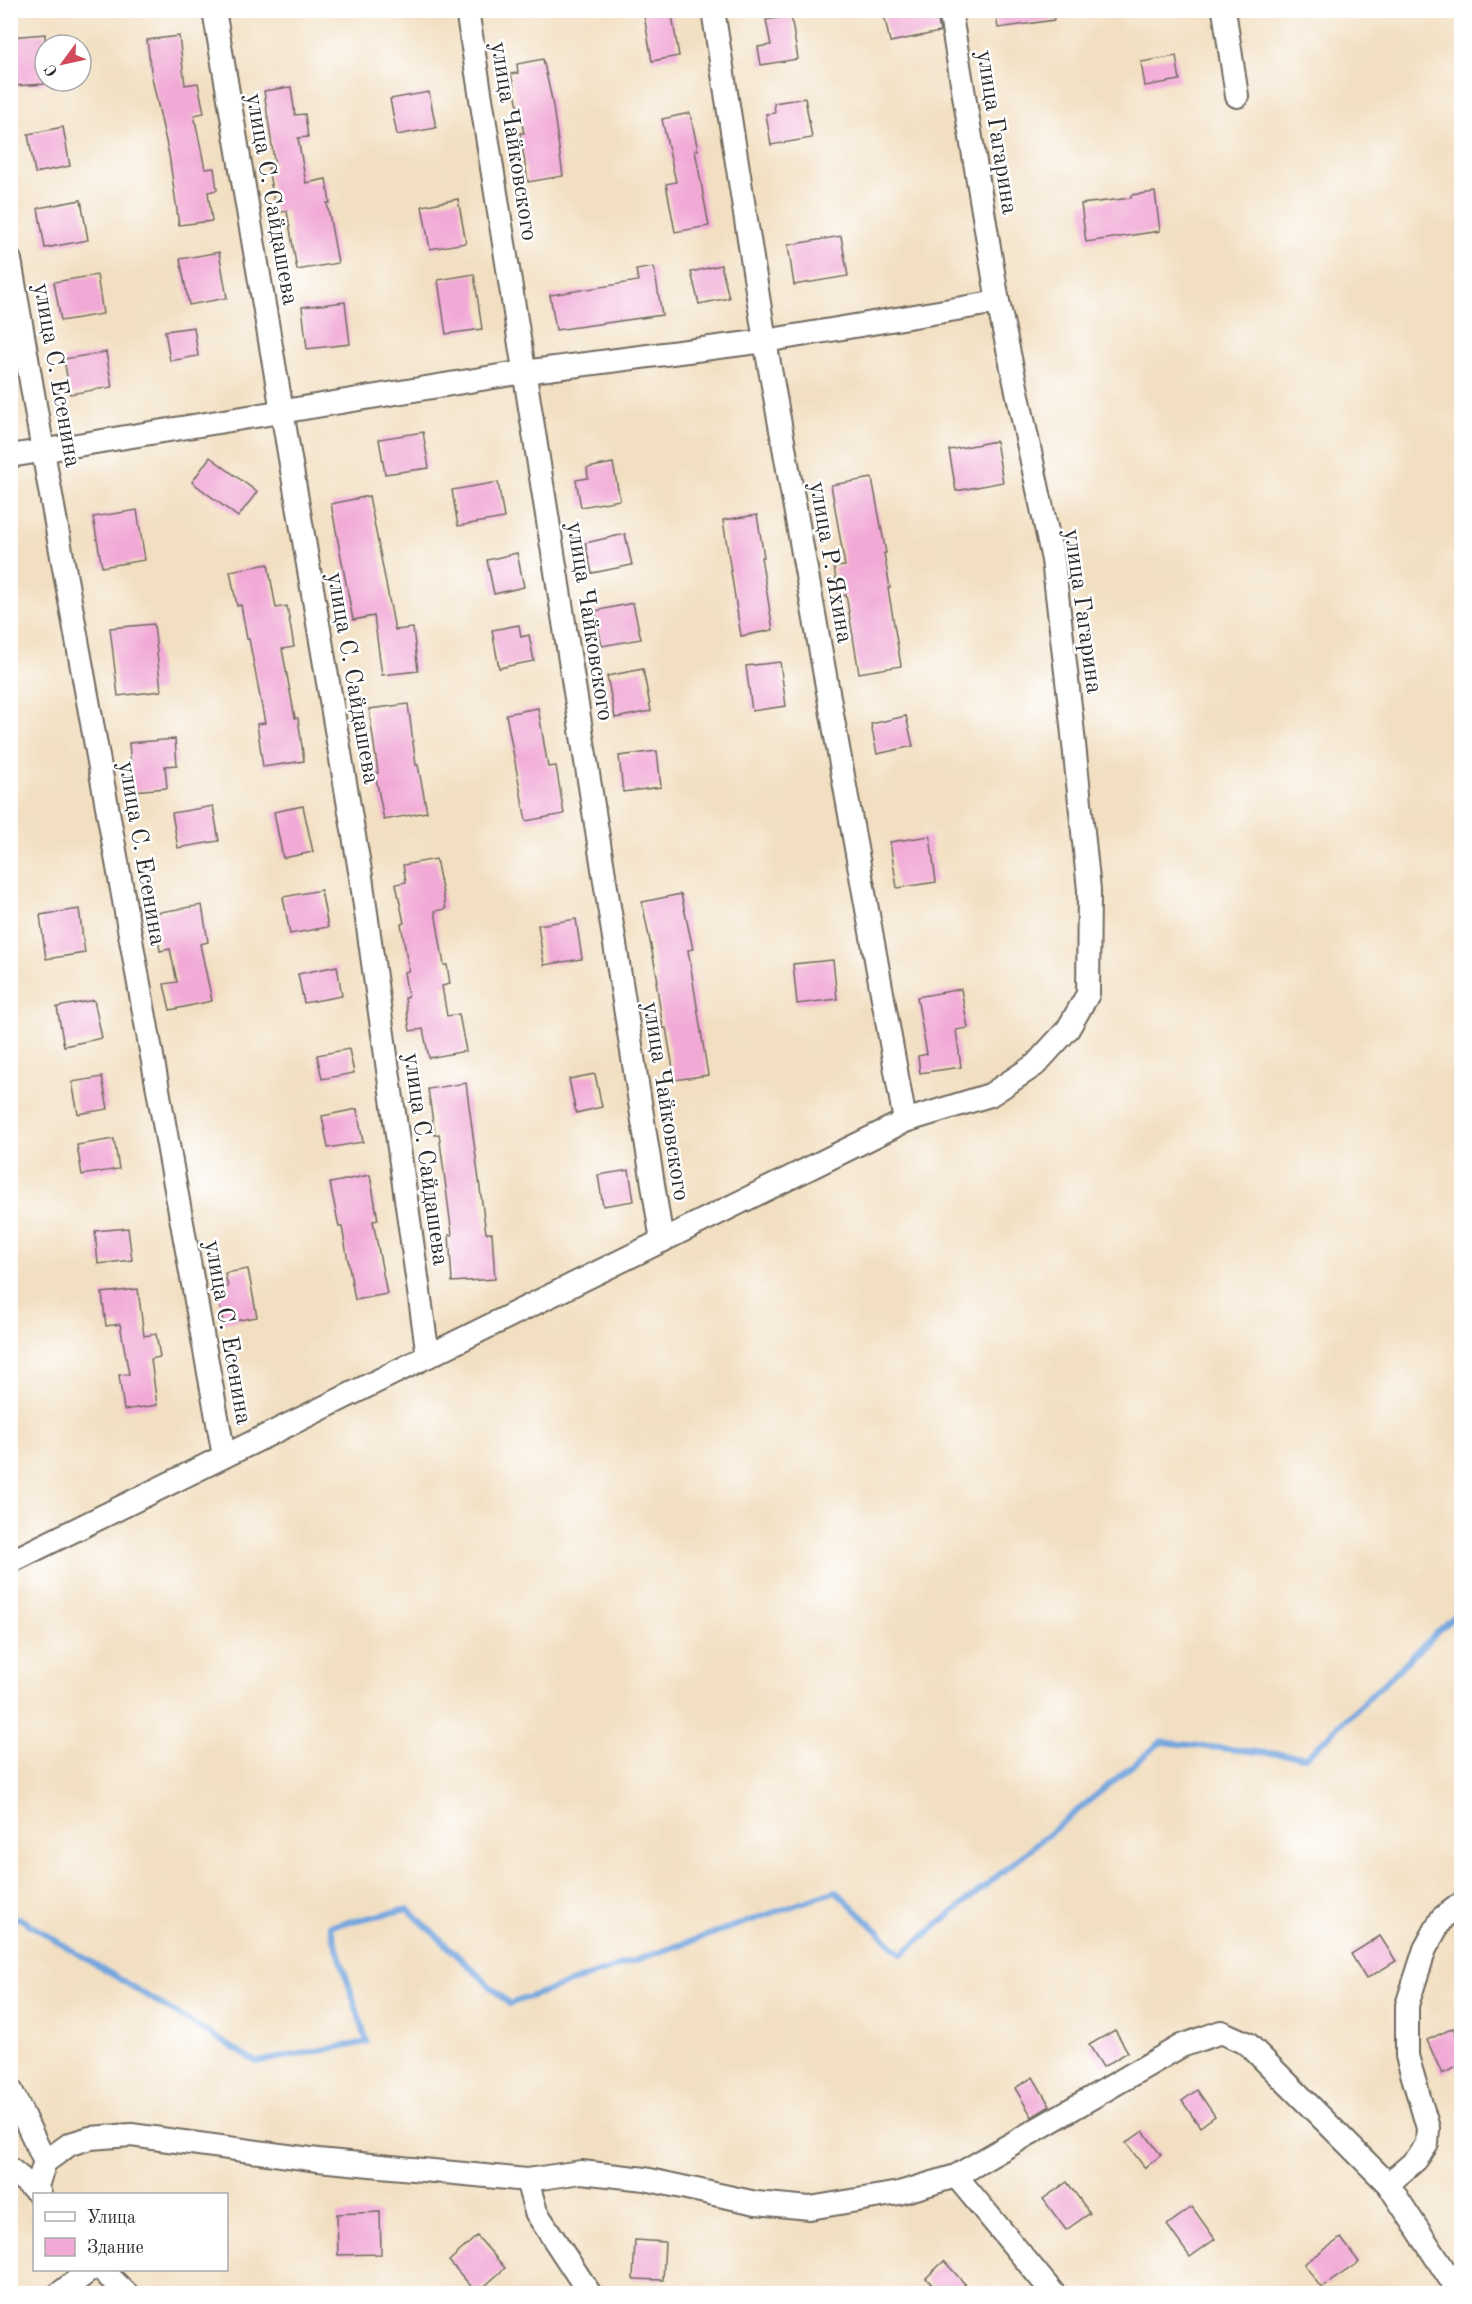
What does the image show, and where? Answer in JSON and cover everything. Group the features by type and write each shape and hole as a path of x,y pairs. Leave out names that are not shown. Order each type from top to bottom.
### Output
{"street":[{"name":"улица С. Сайдашева","path":"214,10 361,877 428,1356"},
{"name":"улица Чайковского","path":"467,10 662,1241"},
{"name":"улица Р. Яхина","path":"713,10 765,341 905,1121"},
{"name":"улица Гагарина","path":"10,1562 905,1121 990,1095 1035,1065 1068,1029 1088,994 1089,890 1053,560 998,302 950,10"},
{"path":"1224,10 1237,96"},
{"name":"улица С. Есенина","path":"10,260 224,1456"},
{"path":"10,456 524,372 765,341 998,302"},
{"path":"1388,2184 1416,2160 1427,2144 1428,2128 1407,2056 1407,2005 1425,1949 1442,1918 1461,1903"},
{"path":"45,2162 70,2144 90,2138 131,2135 318,2160 527,2180 581,2172 645,2180 756,2202 810,2208 899,2193 956,2176 1181,2046 1221,2032 1248,2044 1388,2184 1460,2294"},
{"path":"10,2088 45,2162 38,2192 10,2169"},
{"path":"956,2176 1054,2294"},
{"path":"527,2180 536,2212 590,2294"},
{"path":"59,2294 89,2271"},
{"path":"103,2271 128,2294"}],"building":[{"path":"643,10 671,10 679,56 652,61"},
{"path":"883,10 921,10 923,18 937,15 940,32 890,42"},
{"path":"995,10 1053,10 1054,20 998,28"},
{"path":"791,16 798,59 761,65 758,47 771,45 766,20"},
{"path":"33,35 33,85 14,86 10,37"},
{"path":"179,36 185,85 198,83 204,113 194,115 205,169 214,168 217,190 208,192 212,221 179,225 169,155 152,78 147,40"},
{"path":"1176,56 1180,80 1145,86 1141,62"},
{"path":"543,59 552,100 563,176 528,182 520,133 524,133 511,74 518,73 517,64"},
{"path":"291,87 295,115 305,114 308,137 298,138 306,183 326,179 330,203 327,203 338,263 297,270 287,211 276,213 268,168 275,167 264,91"},
{"path":"429,92 436,128 397,135 390,99"},
{"path":"805,98 812,138 771,145 766,114 775,113 774,103"},
{"path":"690,113 709,226 675,232 666,184 676,182 662,119"},
{"path":"63,127 70,166 35,173 28,134"},
{"path":"1155,192 1160,231 1086,242 1081,204 1131,198 1131,195"},
{"path":"458,199 466,243 430,249 422,206"},
{"path":"81,200 88,240 45,248 38,208"},
{"path":"841,236 848,276 794,285 788,245"},
{"path":"219,252 227,298 189,305 180,259"},
{"path":"721,265 729,298 699,304 691,272"},
{"path":"654,267 662,315 556,330 550,295 638,281 636,270"},
{"path":"474,274 482,329 446,334 438,280"},
{"path":"97,275 103,314 61,321 54,282"},
{"path":"345,302 350,344 307,349 302,307"},
{"path":"194,327 198,356 170,361 165,331"},
{"path":"106,352 112,387 70,394 64,359"},
{"path":"423,432 429,468 385,474 379,439"},
{"path":"996,441 1003,482 956,491 949,450"},
{"path":"210,457 257,492 238,517 192,482"},
{"path":"613,463 620,500 581,507 576,480 588,478 587,468"},
{"path":"872,478 886,553 884,553 890,588 888,588 901,666 859,673 846,595 839,597 834,567 845,566 831,485"},
{"path":"498,482 504,518 458,526 452,490"},
{"path":"369,496 395,630 413,628 418,671 382,675 374,616 353,620 331,504"},
{"path":"137,510 145,560 102,567 93,517"},
{"path":"757,515 764,557 761,557 773,630 741,636 723,520"},
{"path":"625,534 632,565 592,573 585,543"},
{"path":"517,553 524,587 494,594 487,560"},
{"path":"268,564 276,608 287,606 294,647 282,649 295,718 298,718 304,761 263,767 257,724 265,723 249,639 247,639 241,605 237,606 230,571"},
{"path":"633,603 641,639 602,646 595,611"},
{"path":"154,624 161,691 118,696 110,628"},
{"path":"519,625 521,637 529,635 534,661 499,668 492,630"},
{"path":"780,662 786,706 752,711 746,666"},
{"path":"643,669 651,711 615,718 607,676"},
{"path":"408,704 416,765 418,765 427,812 384,820 375,773 378,773 369,709"},
{"path":"538,708 548,767 556,766 564,814 526,821 506,714"},
{"path":"906,716 913,746 877,754 871,724"},
{"path":"175,739 177,765 165,766 167,788 133,791 129,743"},
{"path":"657,751 661,787 623,792 619,756"},
{"path":"213,806 219,841 178,848 172,813"},
{"path":"303,806 313,852 283,858 274,812"},
{"path":"930,836 936,882 897,888 890,842"},
{"path":"436,859 446,909 435,911 444,965 447,965 450,984 442,986 447,1016 459,1014 466,1051 429,1058 423,1029 410,1031 404,972 409,971 401,924 404,923 396,884 406,882 403,865"},
{"path":"321,890 328,927 290,934 283,897"},
{"path":"681,894 693,949 688,950 708,1075 675,1080 666,1028 663,1028 656,981 658,981 642,902"},
{"path":"202,905 208,942 200,944 212,1001 170,1010 164,984 177,982 170,949 160,951 154,913"},
{"path":"79,909 85,953 46,959 40,915"},
{"path":"576,919 582,959 544,965 538,925"},
{"path":"833,960 837,999 797,1004 793,964"},
{"path":"337,966 342,996 304,1003 298,974"},
{"path":"961,989 968,1028 956,1030 961,1067 920,1073 918,1056 927,1054 917,997"},
{"path":"94,1000 102,1038 64,1046 57,1007"},
{"path":"349,1049 354,1073 322,1079 317,1055"},
{"path":"595,1074 602,1107 576,1113 569,1079"},
{"path":"102,1077 108,1109 78,1114 72,1082"},
{"path":"466,1083 486,1233 492,1233 495,1279 452,1282 449,1235 452,1235 439,1134 435,1135 428,1089"},
{"path":"357,1109 363,1142 328,1148 322,1116"},
{"path":"114,1139 119,1169 82,1175 77,1145"},
{"path":"629,1170 634,1201 603,1206 598,1175"},
{"path":"370,1175 378,1220 373,1221 387,1294 355,1300 342,1227 339,1227 330,1183"},
{"path":"128,1228 132,1260 98,1264 95,1231"},
{"path":"248,1269 257,1317 223,1323 217,1289 228,1287 225,1273"},
{"path":"138,1289 144,1336 156,1334 160,1357 151,1359 157,1405 124,1410 119,1375 129,1374 120,1324 106,1326 102,1293"},
{"path":"1380,1936 1396,1961 1366,1979 1351,1954"},
{"path":"1453,2028 1461,2047 1461,2065 1442,2074 1427,2040"},
{"path":"1115,2030 1128,2052 1103,2067 1089,2045"},
{"path":"1033,2077 1050,2106 1032,2117 1015,2088"},
{"path":"1197,2090 1215,2116 1200,2127 1182,2101"},
{"path":"1143,2131 1161,2155 1145,2168 1126,2143"},
{"path":"1067,2182 1090,2213 1066,2230 1043,2199"},
{"path":"1192,2207 1215,2239 1190,2257 1167,2225"},
{"path":"380,2212 381,2254 338,2255 337,2214"},
{"path":"477,2236 505,2268 477,2293 449,2261"},
{"path":"1341,2238 1359,2262 1321,2288 1304,2264"},
{"path":"635,2240 665,2242 663,2280 633,2279"},
{"path":"944,2261 965,2284 955,2294 941,2294 926,2278"}],"waterway":[{"path":"10,1918 19,1918 256,2062 367,2042 330,1926 408,1909 509,2004 836,1891 902,1954 1161,1742 1306,1757 1462,1609"}]}
